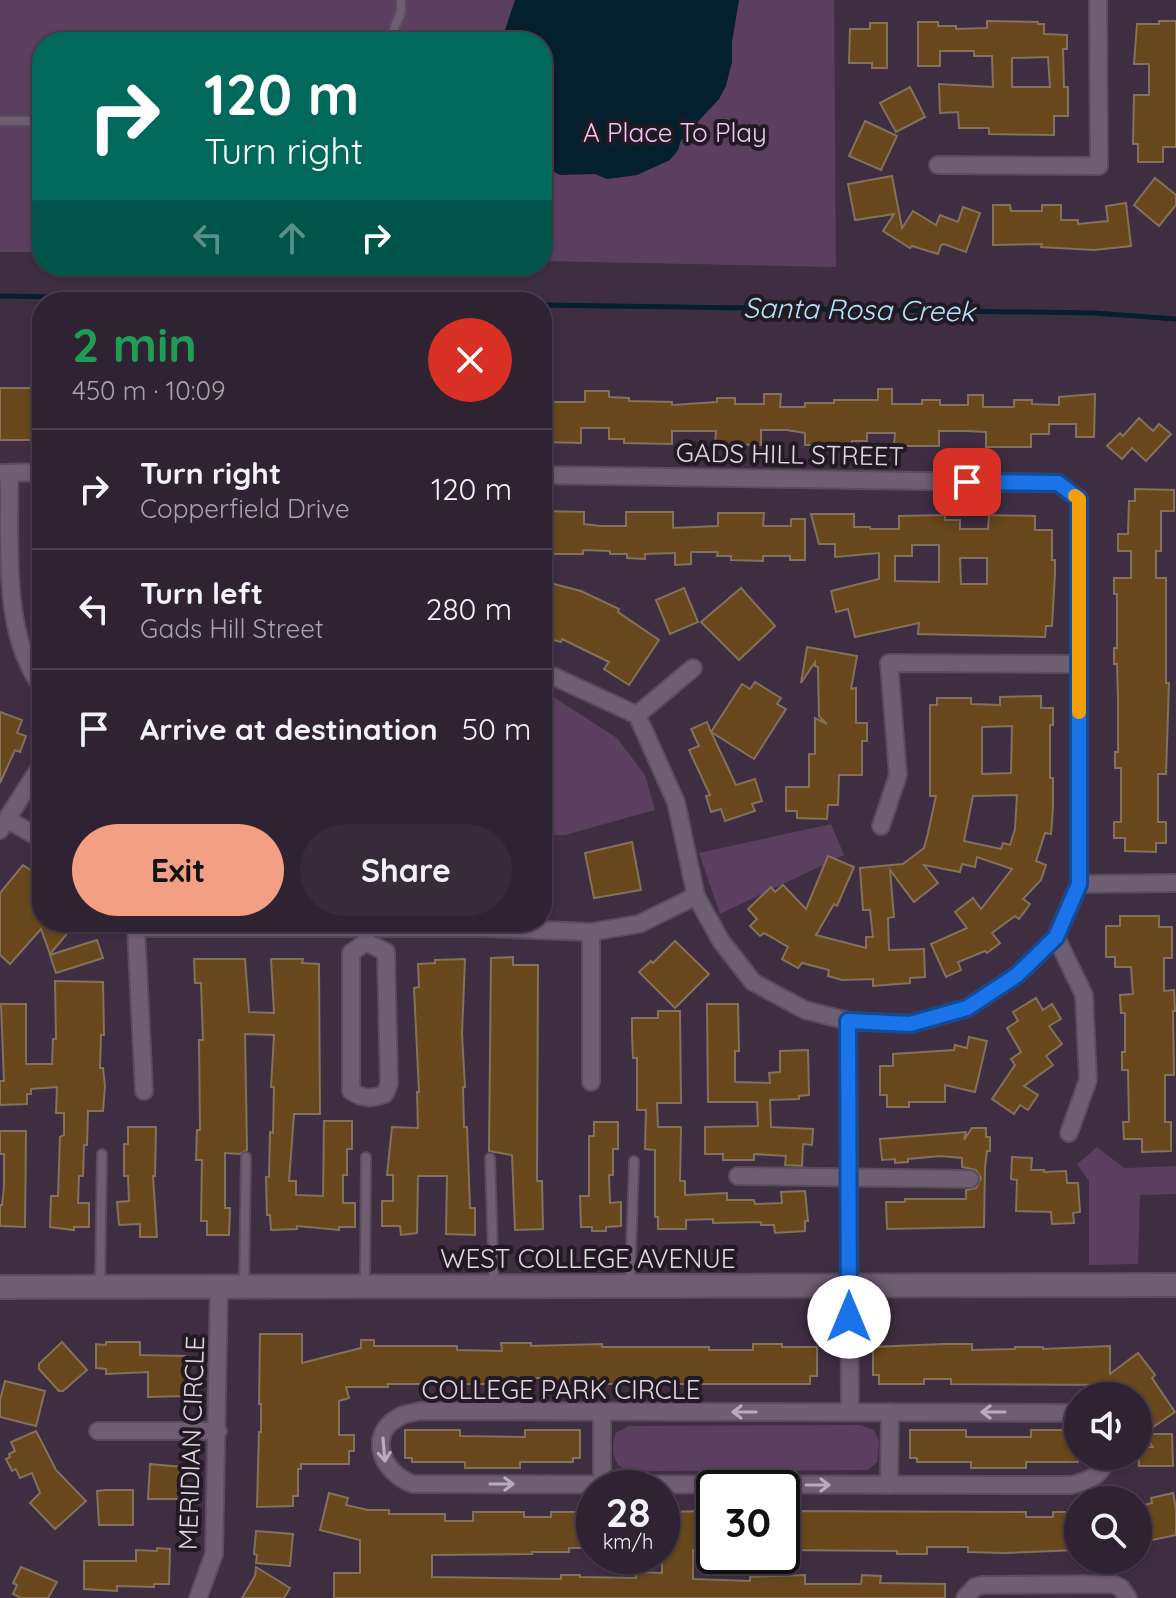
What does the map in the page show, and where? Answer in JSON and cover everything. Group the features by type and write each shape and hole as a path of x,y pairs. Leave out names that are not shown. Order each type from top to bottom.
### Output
{"main road":[{"name":"WEST COLLEGE AVENUE","path":"0,1287 1176,1285"}],"street":[{"path":"938,165 1099,166 1098,0"},
{"path":"32,472 5,473 12,611 32,674"},
{"name":"GADS HILL STREET","path":"552,475 1058,483 1079,499 1078,664"},
{"path":"552,677 637,715 676,802 696,896 721,941 753,982 805,1010 848,1021 910,1024 967,1008 1017,975 1056,937 1079,884 1078,664 889,663 898,775 881,826"},
{"path":"637,715 693,668"},
{"path":"32,780 4,825 32,835"},
{"path":"1079,884 1176,883"},
{"path":"296,932 366,935 591,932 639,924 696,896"},
{"path":"133,932 144,1091"},
{"path":"591,932 591,1082"},
{"path":"366,935 386,952 389,1084 385,1094 375,1098 361,1098 351,1091 351,953 366,935"},
{"path":"1056,937 1084,995 1088,1080 1069,1133"},
{"path":"848,1021 850,1412"},
{"path":"738,1176 970,1179"},
{"name":"MERIDIAN CIRCLE","path":"198,1598 214,1554 219,1287"},
{"name":"COLLEGE PARK CIRCLE","path":"576,1484 413,1484 393,1475 381,1451 382,1439 387,1427 401,1416 420,1411 1064,1413"},
{"path":"602,1411 602,1470"},
{"path":"889,1485 890,1412"},
{"path":"98,1431 218,1431"},
{"name":"COLLEGE PARK CIRCLE","path":"680,1484 1071,1485 1085,1483 1100,1470"},
{"path":"965,1598 969,1591 983,1585 1113,1584 1121,1588 1128,1598"}],"lane":[{"path":"393,32 401,12 401,0"},
{"path":"0,121 32,121"},
{"path":"100,1287 102,1154"},
{"path":"244,1287 246,1157"},
{"path":"365,1287 366,1157"},
{"path":"490,1158 494,1287"},
{"path":"630,1286 634,1161"}],"green space":[{"name":"A Place To Play","path":"0,0 834,0 836,267 552,261 552,32 32,32 32,252 0,252"},
{"path":"552,696 617,738 645,775 655,810 565,835 552,835"},
{"path":"831,824 844,855 720,914 699,853"},
{"path":"1097,1147 1124,1168 1176,1166 1176,1194 1140,1195 1138,1264 1089,1265 1089,1181 1077,1164"},
{"path":"859,1425 874,1430 879,1441 877,1462 868,1470 626,1470 615,1460 613,1444 616,1433 628,1426"}],"water":[{"path":"515,0 739,0 732,62 719,99 681,140 670,160 637,175 607,179 595,174 560,175 552,171 552,32 504,32"}],"building":[{"path":"987,21 1038,22 1044,24 1044,34 1067,35 1067,49 1063,49 1068,116 1054,116 1054,135 989,134 989,128 959,128 958,112 940,113 939,84 993,87 992,56 974,56 974,51 940,51 940,66 918,66 918,22 938,22 938,26 956,26 956,29 987,28","holes":["1048,57 1050,87 1012,87 1012,58"]},
{"path":"1159,21 1176,21 1176,147 1163,147 1163,162 1138,162 1138,144 1133,144 1134,95 1149,95 1149,64 1134,64 1137,24 1159,24"},
{"path":"870,23 887,23 887,68 872,68 872,63 849,63 850,29 870,29"},
{"path":"910,87 925,117 896,132 880,103"},
{"path":"865,121 897,136 881,170 849,156"},
{"path":"892,176 902,228 913,211 936,225 940,215 958,222 963,207 980,213 966,252 944,244 938,254 910,248 883,231 894,214 855,220 848,184"},
{"path":"1155,178 1176,195 1176,205 1159,226 1134,205"},
{"path":"1126,203 1131,246 1094,250 1041,247 1042,244 993,245 993,205 1010,205 1011,211 1042,211 1042,205 1061,205 1061,220 1078,220 1078,224 1108,221 1106,206"},
{"path":"0,388 32,388 32,440 0,440"},
{"path":"878,389 892,389 892,404 922,404 922,400 940,400 940,405 968,405 968,395 983,395 983,407 1014,407 1014,400 1059,405 1059,397 1095,394 1094,437 1076,437 1076,424 1049,424 1049,434 1031,434 1031,447 986,447 986,432 968,431 939,431 939,446 894,446 895,433 867,433 867,441 852,441 852,445 805,445 805,433 787,430 761,430 761,445 715,444 716,431 672,431 672,444 624,443 624,439 609,439 609,428 581,428 581,443 552,442 552,402 585,402 585,391 609,391 609,397 629,398 629,401 672,402 672,405 717,402 717,398 735,398 735,404 764,404 764,394 781,394 780,407 805,407 805,403 834,403 834,400 878,400"},
{"path":"1139,418 1153,431 1159,424 1171,434 1146,461 1132,448 1122,459 1107,446 1120,433 1123,436"},
{"path":"1135,489 1174,490 1174,511 1161,511 1161,551 1156,551 1156,578 1166,578 1166,683 1169,683 1166,774 1158,774 1158,822 1166,822 1166,843 1156,843 1156,852 1125,851 1125,838 1114,838 1114,822 1121,822 1121,768 1115,768 1118,699 1117,664 1114,664 1117,594 1114,594 1114,578 1131,578 1131,551 1118,551 1118,534 1128,534 1129,501 1135,501"},
{"path":"552,511 584,512 584,524 600,526 626,526 626,512 673,512 673,528 718,526 718,513 764,513 763,526 791,526 791,519 805,519 805,560 790,560 790,556 763,556 763,561 731,560 731,556 717,556 718,552 691,552 691,564 675,565 675,553 645,554 645,559 627,558 627,554 610,554 610,551 583,550 583,554 552,554"},
{"path":"811,514 854,514 854,527 870,529 899,529 899,516 945,515 945,520 960,520 960,529 988,529 989,515 1035,516 1035,530 1052,530 1055,573 1052,626 1046,626 1045,637 918,634 919,623 855,637 848,609 836,612 831,591 879,579 879,553 835,557 835,544 819,544","holes":["912,545 939,545 939,582 895,581 895,556 912,556","960,558 987,558 987,584 961,584"]},
{"path":"552,584 581,591 619,609 618,612 659,640 629,685 604,669 609,662 562,639 561,642 552,640"},
{"path":"684,588 698,622 670,634 656,600"},
{"path":"741,588 775,626 739,660 701,622"},
{"path":"807,647 857,656 851,689 856,688 856,723 867,723 867,741 862,741 862,775 839,775 838,805 828,805 827,819 797,818 797,811 786,811 786,787 809,787 809,754 815,754 815,718 827,724 819,716 818,667 815,662 801,683"},
{"path":"755,682 781,698 777,704 786,709 754,759 711,732 742,684 750,689"},
{"path":"1041,696 1041,708 1053,708 1050,778 1053,778 1053,808 1051,834 1045,833 1036,861 1046,865 1041,880 1023,899 1030,904 1019,919 1015,916 992,933 1000,943 987,953 985,951 958,962 961,970 946,977 931,944 967,928 955,912 973,898 981,909 1012,869 977,857 975,867 962,864 960,872 924,865 938,883 914,902 890,870 894,917 888,918 889,950 924,949 925,977 910,978 910,983 873,986 873,979 842,980 828,976 829,970 802,963 798,968 782,959 788,947 764,933 760,936 750,926 757,919 748,909 771,887 775,892 783,885 806,909 828,856 854,867 837,906 834,904 816,935 866,948 866,937 873,937 870,910 863,910 860,868 903,864 924,848 928,833 936,796 930,796 930,705 937,705 937,698 971,698 971,704 1000,705 1000,697","holes":["1012,726 1011,773 982,774 982,727","1017,795 1015,829 1010,845 1003,843 1001,849 964,841 973,796"]},
{"path":"0,712 22,720 17,733 26,736 20,752 15,750 0,783"},
{"path":"707,722 736,785 755,779 762,801 752,804 755,811 725,821 721,809 711,812 706,796 710,795 689,750 699,746 691,729"},
{"path":"632,842 641,890 594,898 585,853"},
{"path":"23,865 32,871 32,932 38,932 10,964 0,955 0,893"},
{"path":"1120,916 1159,916 1159,927 1172,927 1172,958 1164,958 1164,991 1174,990 1175,1011 1174,1075 1165,1075 1165,1122 1171,1122 1171,1151 1142,1152 1142,1139 1124,1139 1123,1122 1129,1122 1128,1070 1122,1070 1125,1013 1121,1013 1120,995 1133,994 1131,967 1115,967 1115,957 1106,957 1106,926 1120,926"},
{"path":"42,932 69,932 50,954"},
{"path":"97,940 103,958 56,973 50,955"},
{"path":"675,941 709,974 675,1008 639,972"},
{"path":"513,957 513,965 538,965 537,1181 542,1181 543,1229 515,1230 512,1155 489,1151 491,958"},
{"path":"194,959 245,959 249,1012 274,1013 271,959 303,959 302,963 319,964 320,1114 294,1114 289,1181 296,1181 296,1195 323,1196 324,1121 352,1121 352,1149 347,1149 347,1175 343,1175 343,1203 355,1203 355,1227 339,1227 339,1230 297,1226 297,1229 271,1230 270,1215 267,1215 266,1177 269,1177 270,1132 273,1133 274,1087 271,1087 274,1035 245,1034 247,1150 240,1154 225,1153 225,1208 230,1208 229,1235 207,1235 207,1221 201,1221 202,1160 196,1160 197,1130 200,1130 199,1040 203,1040 201,983 195,983"},
{"path":"465,959 462,1034 464,1127 467,1127 470,1208 475,1208 475,1235 446,1234 447,1176 418,1176 417,1233 401,1235 400,1226 382,1226 382,1201 393,1201 393,1175 387,1175 392,1127 418,1128 414,988 419,987 418,964"},
{"path":"55,981 103,982 104,1035 101,1035 100,1068 103,1068 105,1086 103,1111 88,1111 87,1145 84,1145 83,1176 79,1176 78,1203 89,1203 89,1227 74,1227 74,1230 50,1227 51,1196 58,1196 60,1137 64,1135 64,1113 56,1113 57,1087 31,1089 31,1094 27,1094 27,1104 0,1105 0,1081 4,1081 1,1004 26,1004 26,1064 52,1064 53,1039 56,1039"},
{"path":"1036,998 1043,1010 1052,1004 1061,1019 1049,1026 1062,1044 1046,1056 1053,1065 1024,1086 1038,1095 1028,1110 1020,1105 1014,1114 992,1099 1015,1065 1011,1059 1021,1052 1007,1028 1018,1021 1013,1012"},
{"path":"707,1004 738,1004 739,1051 735,1051 735,1082 770,1083 769,1073 780,1072 780,1051 808,1050 809,1095 799,1096 799,1099 770,1100 771,1127 813,1129 812,1145 803,1144 802,1166 785,1165 786,1156 754,1154 754,1160 723,1160 723,1154 705,1154 705,1127 758,1126 757,1102 708,1102"},
{"path":"658,1011 680,1011 681,1103 657,1103 658,1127 681,1127 680,1181 685,1181 685,1195 727,1193 727,1200 754,1200 755,1204 782,1203 781,1192 805,1191 808,1221 805,1221 805,1231 775,1233 774,1225 761,1225 761,1222 713,1223 713,1219 686,1220 686,1229 658,1229 658,1217 655,1217 655,1150 645,1149 646,1110 637,1110 637,1058 633,1058 632,1018 658,1018"},
{"path":"969,1037 987,1041 975,1092 945,1085 945,1102 909,1102 909,1107 887,1107 887,1095 880,1095 880,1066 893,1066 893,1054 954,1050 955,1045 967,1048"},
{"path":"594,1122 618,1122 618,1149 613,1149 613,1175 609,1175 610,1203 621,1202 621,1226 606,1227 606,1231 581,1227 580,1196 589,1196 589,1136 594,1136"},
{"path":"128,1127 156,1127 153,1176 157,1237 140,1237 140,1224 119,1225 117,1202 129,1201 128,1176 124,1176 124,1144 128,1144"},
{"path":"972,1128 986,1128 986,1137 990,1137 985,1167 984,1227 887,1229 886,1202 966,1199 966,1190 976,1188 981,1178 976,1170 962,1167 962,1158 940,1156 895,1163 895,1159 882,1160 880,1139 966,1132 964,1140"},
{"path":"0,1131 26,1131 25,1227 0,1226 4,1154 0,1154"},
{"path":"1012,1157 1032,1158 1031,1170 1066,1171 1067,1183 1078,1183 1080,1212 1073,1213 1074,1223 1052,1224 1051,1212 1016,1211 1017,1180 1011,1179"},
{"path":"260,1334 302,1334 302,1363 361,1348 361,1340 374,1340 374,1346 457,1346 457,1350 502,1351 501,1343 531,1343 531,1346 709,1347 709,1350 753,1350 753,1344 782,1344 782,1347 817,1347 817,1376 810,1376 810,1384 572,1384 550,1383 550,1378 523,1378 523,1384 346,1387 349,1398 339,1401 339,1435 354,1435 354,1451 349,1451 349,1464 301,1464 301,1469 298,1469 298,1496 293,1496 293,1506 257,1507 261,1432"},
{"path":"62,1342 87,1370 59,1391 39,1369 39,1364"},
{"path":"106,1342 140,1342 140,1355 185,1356 185,1396 148,1397 148,1372 106,1374 106,1369 96,1368 96,1344 106,1345"},
{"path":"972,1344 972,1350 1110,1346 1110,1374 1138,1353 1155,1375 1152,1378 1175,1412 1152,1428 1152,1382 951,1384 951,1379 924,1379 924,1384 879,1384 879,1375 873,1375 873,1347"},
{"path":"5,1381 45,1391 36,1426 0,1417"},
{"path":"405,1430 460,1430 460,1436 525,1437 525,1430 580,1430 580,1458 573,1458 573,1462 520,1462 520,1468 465,1468 465,1462 412,1462 412,1458 405,1458"},
{"path":"910,1430 966,1430 966,1437 1031,1437 1031,1430 1064,1430 1064,1462 1026,1462 1026,1468 971,1468 971,1462 917,1462 917,1458 910,1458"},
{"path":"36,1431 56,1470 86,1501 55,1529 30,1503 40,1493 32,1473 20,1478 6,1459 15,1451 11,1442"},
{"path":"1152,1434 1172,1434 1173,1466 1152,1466"},
{"path":"150,1464 182,1467 182,1499 148,1499"},
{"path":"133,1490 133,1525 99,1525 97,1491"},
{"path":"329,1493 348,1498 346,1505 368,1510 389,1510 389,1514 445,1514 445,1521 473,1521 473,1512 524,1512 524,1517 551,1517 551,1512 576,1512 576,1548 569,1548 569,1552 432,1555 432,1577 561,1579 561,1575 580,1575 636,1578 636,1574 680,1574 680,1512 696,1511 693,1579 750,1581 750,1577 805,1575 805,1584 861,1584 862,1575 881,1576 880,1583 945,1584 945,1598 334,1598 334,1573 360,1573 360,1540 320,1530"},
{"path":"1173,1493 1176,1535 1152,1540 1152,1498"},
{"path":"800,1511 1026,1512 1026,1517 1053,1517 1053,1512 1064,1512 1064,1551 1003,1553 968,1552 968,1547 927,1547 927,1554 897,1554 897,1551 800,1550"},
{"path":"256,1531 293,1534 290,1566 256,1563"},
{"path":"157,1548 170,1549 169,1584 154,1584 154,1587 117,1586 117,1591 84,1589 84,1561 136,1561 136,1550 157,1551"},
{"path":"21,1567 57,1582 48,1598 21,1598 13,1594 17,1585 13,1583"},
{"path":"256,1567 290,1588 284,1598 242,1598 255,1576"}],"waterway":[{"name":"Santa Rosa Creek","path":"0,296 32,297"},
{"name":"Santa Rosa Creek","path":"552,305 1095,313 1176,319"}],"slow traffic":[{"path":"1075,496 1079,499 1079,712"}],"route":[{"path":"849,1317 848,1021 910,1024 967,1008 1017,975 1056,937 1079,884 1079,499 1058,483 967,482"}]}
